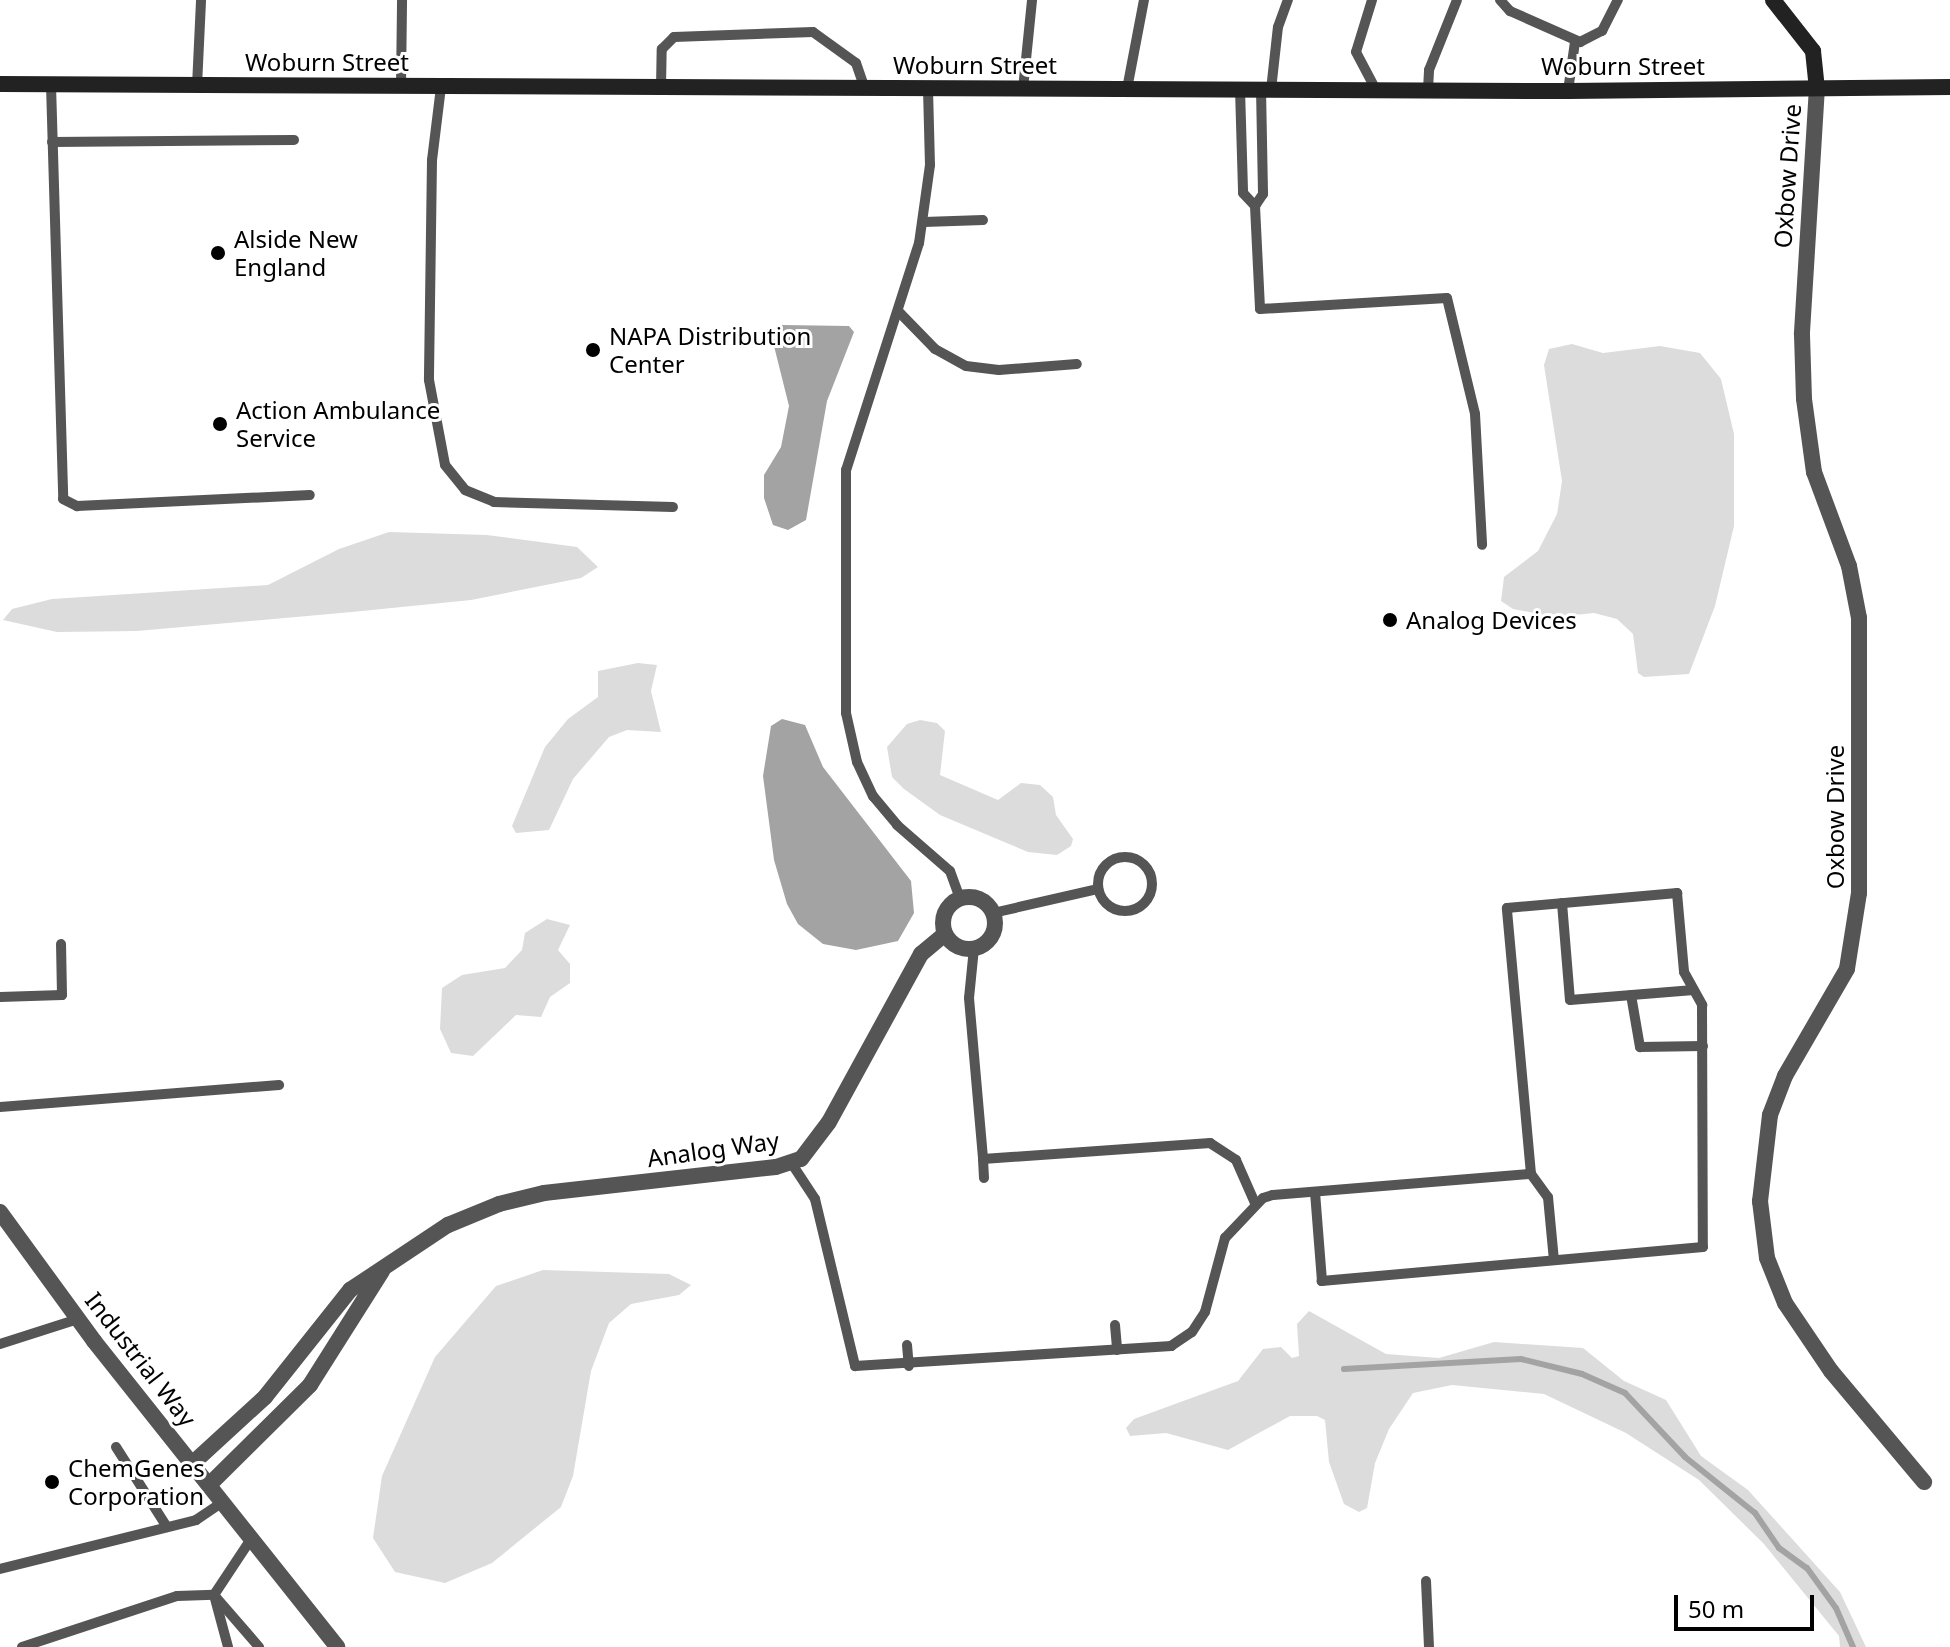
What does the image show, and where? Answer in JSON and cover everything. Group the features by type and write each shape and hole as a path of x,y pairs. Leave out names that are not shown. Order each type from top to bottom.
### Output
{"street":[{"path":"1773,0 1813,51 1817,87"},
{"name":"Woburn Street","path":"0,84 1568,91 1950,87"},
{"name":"Oxbow Drive","path":"1817,87 1803,320 1804,399 1814,472 1849,566 1859,618 1859,893 1847,969 1785,1076 1770,1115 1760,1201 1767,1258 1785,1303 1831,1371 1924,1482"},
{"path":"945,934 955,945 974,948 990,937 993,913 976,897 960,898"},
{"name":"Analog Way","path":"193,1463 265,1397 350,1290 448,1225 521,1198 792,1164 809,1151 829,1122 921,954 945,934 945,914 960,898"},
{"name":"Industrial Way","path":"0,1212 78,1319 337,1647"},
{"name":"Analog Way","path":"210,1484 310,1385 382,1271"}],"lane":[{"path":"197,86 201,0"},
{"path":"401,86 402,0"},
{"path":"1023,89 1032,0"},
{"path":"1127,89 1144,0"},
{"path":"1288,0 1278,27 1266,89 1263,194 1255,206 1260,309 1447,298 1475,414 1482,545"},
{"path":"1372,0 1356,52 1376,90"},
{"path":"1428,90 1429,70 1457,0"},
{"path":"1500,0 1510,11 1575,42 1599,34 1618,0"},
{"path":"661,88 662,49 671,38 813,32 856,63 865,89"},
{"path":"1568,91 1575,42"},
{"path":"51,85 63,499 77,506 310,495"},
{"path":"441,87 432,160 429,380 445,465 465,490 494,502 673,507"},
{"path":"928,89 930,165 924,222 899,312 846,470 846,713 853,750 873,796 897,825 950,871 960,898"},
{"path":"1240,89 1243,193 1255,206"},
{"path":"52,142 294,140"},
{"path":"924,222 983,220"},
{"path":"899,312 935,349 966,366 999,370 1077,364"},
{"path":"1123,856 1142,862 1152,881 1146,903 1130,911 1105,904 1098,889 1102,870 1123,856"},
{"path":"993,913 1098,889"},
{"path":"1315,1192 1322,1281 1703,1247 1702,1005 1684,972 1677,893 1507,908 1531,1174 1548,1197 1554,1260"},
{"path":"1562,903 1570,1000 1694,990"},
{"path":"0,997 62,995 61,944"},
{"path":"974,948 969,1005 984,1178"},
{"path":"1631,995 1640,1047 1703,1046"},
{"path":"0,1107 279,1085"},
{"path":"983,1159 1210,1143 1236,1160 1255,1203"},
{"path":"792,1164 815,1199 852,1362 862,1369 1171,1346 1192,1332 1205,1312 1225,1238 1255,1203 1273,1195 1531,1174"},
{"path":"0,1344 78,1319"},
{"path":"1115,1325 1117,1350"},
{"path":"907,1345 909,1366"},
{"path":"116,1447 167,1527"},
{"path":"0,1569 196,1520 223,1502"},
{"path":"228,1647 214,1595 251,1539"},
{"path":"1426,1581 1429,1647"},
{"path":"22,1647 177,1596 214,1595"},
{"path":"214,1595 259,1647"}],"shaded area":[{"path":"782,325 849,326 854,332 827,401 806,520 788,530 773,525 764,498 764,475 781,447 789,406 773,342"},
{"path":"1572,344 1603,353 1660,346 1700,353 1721,379 1734,434 1734,526 1715,606 1689,674 1644,677 1638,673 1633,634 1617,619 1594,613 1556,617 1513,609 1501,601 1504,577 1538,551 1557,514 1562,481 1544,365 1549,349"},
{"path":"389,532 487,535 577,547 598,567 581,578 471,600 352,612 137,631 57,632 3,620 12,609 52,599 268,585 339,549"},
{"path":"638,663 657,665 651,691 661,732 627,730 609,737 573,779 549,830 516,833 512,826 545,747 568,719 598,697 598,671"},
{"path":"782,719 805,725 823,767 911,881 914,913 898,941 856,950 823,944 798,924 787,904 774,860 763,776 771,726"},
{"path":"920,720 937,723 945,731 940,775 998,800 1021,783 1040,785 1053,797 1056,815 1073,839 1071,846 1057,855 1028,852 940,815 904,789 892,777 887,747 907,724"},
{"path":"547,919 570,925 558,950 570,964 570,983 550,997 541,1017 516,1015 473,1056 451,1053 440,1029 442,988 462,975 505,968 522,950 525,933"},
{"path":"543,1270 669,1274 691,1285 679,1295 631,1304 609,1323 591,1371 573,1476 561,1507 492,1563 445,1583 395,1572 373,1538 382,1476 435,1357 496,1286"},
{"path":"1309,1311 1386,1354 1439,1358 1494,1342 1583,1348 1624,1381 1666,1400 1701,1456 1748,1490 1840,1592 1866,1647 1840,1647 1839,1636 1764,1544 1699,1480 1626,1433 1544,1394 1452,1385 1413,1393 1389,1429 1375,1463 1367,1508 1359,1512 1344,1504 1329,1462 1325,1420 1317,1416 1290,1416 1228,1450 1166,1433 1130,1436 1126,1428 1134,1419 1238,1381 1263,1349 1281,1347 1292,1358 1299,1356 1297,1324"}],"waterway":[{"path":"1344,1369 1521,1359 1582,1374 1625,1393 1685,1457 1755,1513 1779,1548 1807,1568 1836,1608 1853,1647"}],"place":[{"name":"Alside New England","path":"218,253"},
{"name":"NAPA Distribution Center","path":"593,350"},
{"name":"Action Ambulance Service","path":"220,424"},
{"name":"Analog Devices","path":"1390,620"},
{"name":"ChemGenes Corporation","path":"52,1482"}]}
